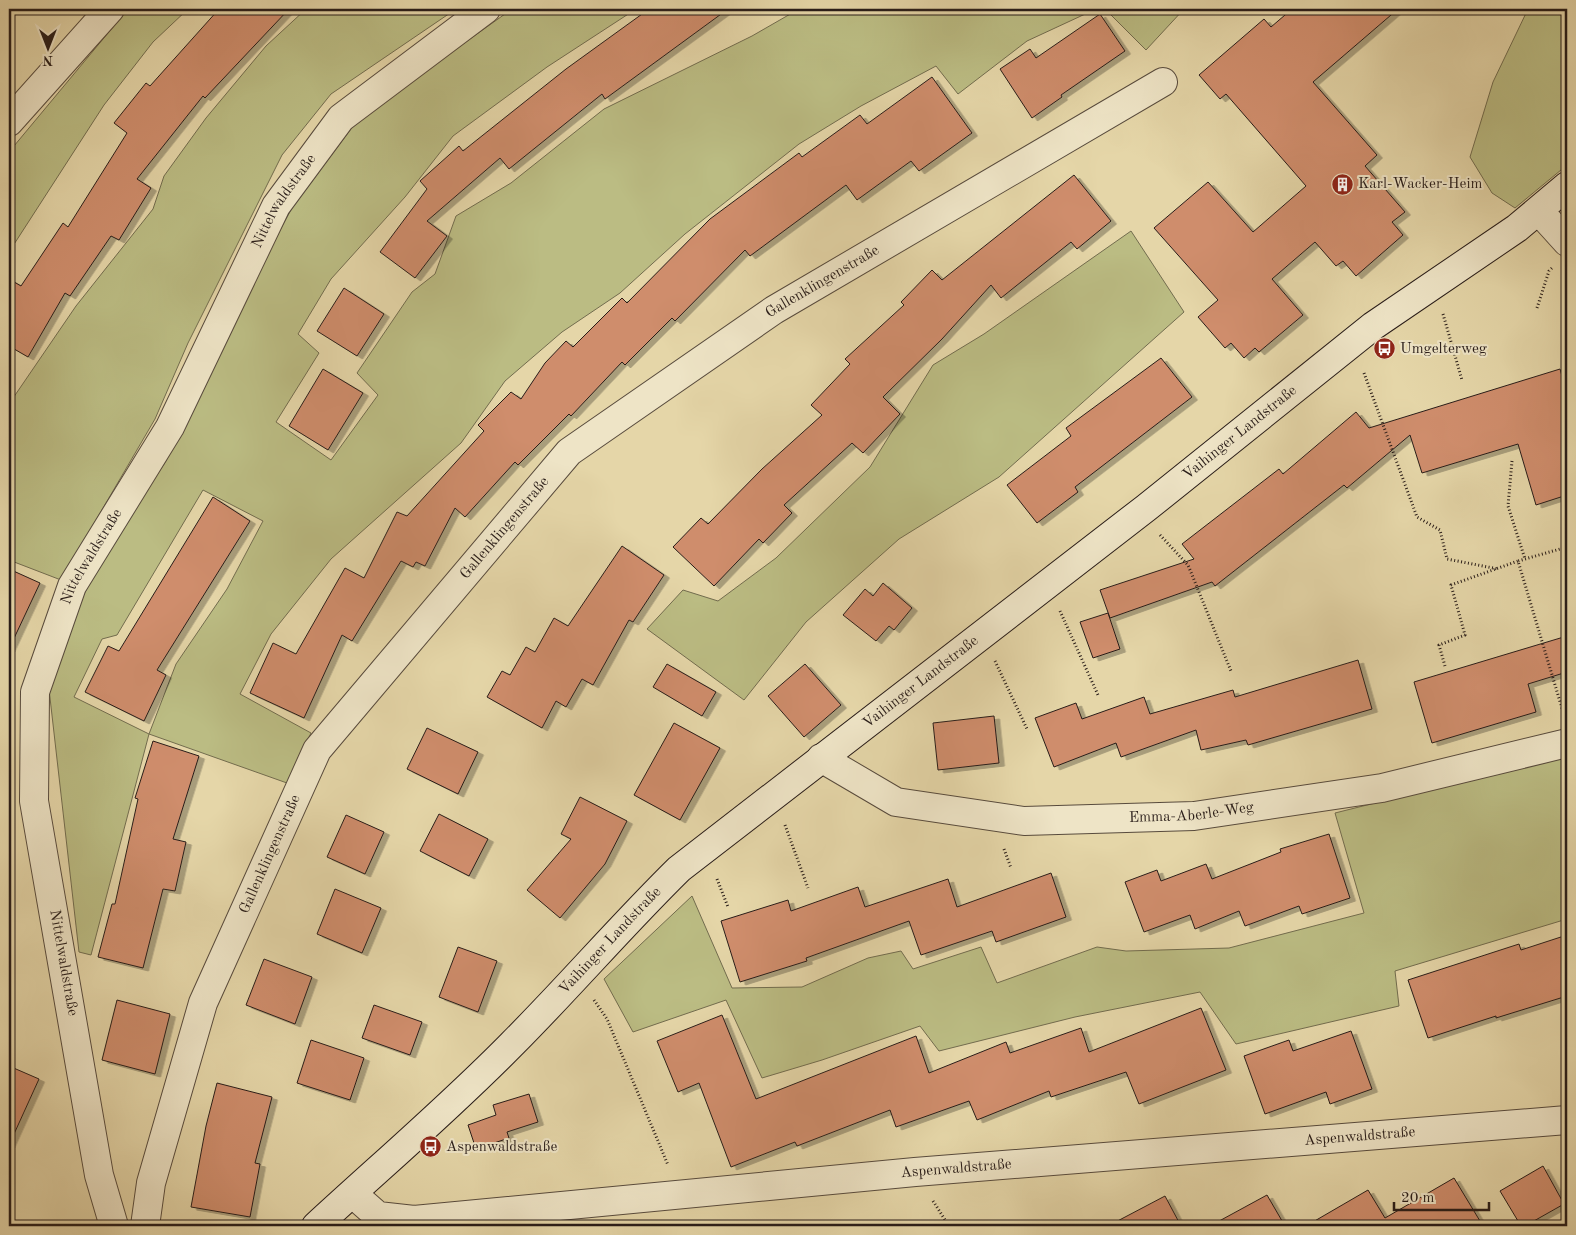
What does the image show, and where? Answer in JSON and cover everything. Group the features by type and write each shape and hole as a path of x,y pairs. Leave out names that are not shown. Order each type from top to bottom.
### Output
{"street":[{"path":"9,122 110,9"},
{"name":"Nittelwaldstraße","path":"114,1226 99,1176 34,801 35,692 72,586 170,427 276,206 340,118 486,9"},
{"name":"Gallenklingenstraße","path":"140,1225 203,1003 317,750 569,452 774,310 1163,82"},
{"name":"Vaihinger Landstraße","path":"316,1226 439,1116 512,1044 625,921 678,869 1139,513 1353,343 1422,291 1539,211 1567,186"},
{"path":"1539,211 1561,253"},
{"name":"Emma-Aberle-Weg","path":"821,758 896,802 1024,821 1194,816 1382,788 1566,731"},
{"name":"Aspenwaldstraße","path":"353,1194 378,1216 414,1220 915,1172 1567,1120"}],"path":[{"path":"1537,308 1549,271 1561,253"},
{"path":"1440,304 1462,380"},
{"path":"1353,343 1417,517 1440,530 1447,559 1498,569"},
{"path":"1512,461 1508,506 1525,559"},
{"path":"1139,513 1188,565 1231,670"},
{"path":"1445,666 1439,644 1465,636 1451,585 1518,561 1567,547"},
{"path":"1518,561 1566,731"},
{"path":"1048,583 1098,696"},
{"path":"982,633 1027,729"},
{"path":"774,794 808,888"},
{"path":"607,1019 680,1196"}],"green space":[{"path":"128,9 188,9 153,42 104,105 9,252 9,152"},
{"path":"306,9 456,9 331,94 282,155 188,343 155,419 61,580 9,560 9,404 76,306 153,209 164,176 206,118 266,46"},
{"path":"512,9 636,9 547,67 453,136 405,197 331,279 298,334 319,353 276,422 331,460 378,395 357,373 412,292 435,274 456,216 511,183 604,109 752,36 799,9 1096,9 1027,41 958,94 936,66 861,106 799,144 685,234 620,293 562,332 505,381 461,443 331,559 271,634 240,694 311,733 287,783 149,734 91,955 79,952 49,689 84,594 106,553 166,461 233,317 292,208 359,118","holes":["203,490 263,521 227,589 176,664 149,734 74,697 102,639 117,635"]},
{"path":"1105,9 1184,9 1146,50"},
{"path":"1528,9 1567,9 1567,165 1515,208 1492,193 1470,157 1493,82"},
{"path":"1131,231 1184,312 999,477 899,539 806,622 744,700 647,629 683,590 718,601 776,558 870,467 933,365 984,334"},
{"path":"1567,755 1567,919 1395,971 1399,1006 1236,1044 1200,992 1075,1017 939,1051 920,1026 822,1060 762,1078 726,1000 633,1032 604,979 692,896 732,988 802,987 868,958 901,951 913,969 981,947 997,983 1097,947 1126,951 1229,948 1364,913 1335,813"}],"building":[{"path":"219,9 289,9 205,98 203,96 137,179 151,188 119,240 111,236 70,296 65,293 28,357 9,346 9,279 21,286 63,223 68,227 127,133 114,123 146,83 150,86"},
{"path":"649,9 728,9 605,99 602,94 509,169 500,158 427,221 447,236 415,278 380,252 427,189 420,181 459,146 463,151 566,69"},
{"name":"Karl-Wacker-Heim","path":"1292,9 1398,9 1313,82 1377,155 1365,166 1405,212 1392,222 1403,235 1356,276 1343,261 1336,266 1315,242 1272,279 1303,315 1259,352 1255,348 1244,358 1231,343 1225,348 1198,317 1218,300 1154,228 1208,182 1253,232 1306,186 1226,94 1220,99 1199,75 1264,19 1271,27"},
{"path":"1100,14 1125,51 1061,95 1062,97 1032,118 1000,69 1030,49 1036,58"},
{"path":"932,77 972,133 919,171 911,161 857,200 846,185 750,256 745,250 675,321 672,318 625,365 622,362 571,416 569,414 518,465 515,462 465,517 455,508 425,566 416,562 413,567 401,561 352,641 342,635 304,718 250,693 273,643 296,654 345,568 364,578 397,512 407,516 484,431 478,425 511,392 521,399 545,363 566,341 573,347 622,298 627,303 710,219 799,153 802,157 860,115 867,124"},
{"path":"1074,175 1111,221 1077,249 1071,242 1001,298 991,285 942,339 883,397 900,414 863,453 852,443 784,505 792,513 763,543 759,539 714,586 673,547 701,518 708,524 762,469 822,415 811,405 850,364 845,359 904,305 901,302 932,270 942,280"},
{"path":"344,288 384,314 357,356 317,331"},
{"path":"1161,358 1192,397 1075,487 1078,492 1037,523 1007,485 1071,436 1066,428"},
{"path":"323,369 363,393 328,450 289,426"},
{"path":"1560,369 1567,394 1567,495 1536,505 1518,444 1422,473 1410,435 1347,488 1344,485 1215,586 1212,582 1110,618 1100,590 1194,559 1182,544 1279,469 1283,474 1356,412 1369,428"},
{"path":"213,497 250,521 157,670 166,675 144,721 85,692 108,646 119,651"},
{"path":"622,546 664,575 633,622 629,620 593,685 582,679 566,707 556,701 542,728 487,697 502,671 510,675 526,647 535,652 554,618 568,626"},
{"path":"9,569 40,583 9,649"},
{"path":"883,583 912,608 894,630 889,626 876,641 843,615 865,589 873,596"},
{"path":"1108,613 1120,649 1093,658 1080,622"},
{"path":"1567,636 1567,672 1528,684 1536,712 1432,743 1414,682"},
{"path":"1358,660 1372,709 1248,745 1246,740 1201,750 1196,730 1121,757 1116,743 1054,767 1035,718 1076,703 1082,719 1144,697 1150,714 1233,690 1235,697"},
{"path":"667,664 716,692 702,716 653,687"},
{"path":"805,664 841,705 804,737 768,696"},
{"path":"994,716 999,763 938,770 933,723"},
{"path":"674,723 720,748 680,820 634,795"},
{"path":"427,728 478,752 458,794 407,769"},
{"path":"153,741 199,756 173,839 186,842 175,891 163,889 143,968 98,957 112,904 115,904 138,799 135,798"},
{"path":"580,797 627,821 605,864 560,918 527,890 571,839 561,834"},
{"path":"439,814 488,839 469,876 420,851"},
{"path":"346,815 384,832 365,874 327,857"},
{"path":"1329,834 1350,898 1302,914 1299,906 1245,926 1239,911 1195,929 1190,915 1144,932 1125,882 1157,870 1161,881 1206,864 1212,879 1281,852 1280,849"},
{"path":"1051,873 1066,917 996,942 992,931 921,955 909,921 806,958 807,961 740,982 721,921 788,900 791,911 858,887 865,907 948,879 957,907"},
{"path":"335,889 381,908 362,953 317,934"},
{"path":"1567,935 1567,996 1428,1038 1408,980 1519,944 1521,950"},
{"path":"458,947 497,961 478,1012 439,997"},
{"path":"264,959 312,977 295,1024 246,1005"},
{"path":"117,1000 170,1014 155,1074 102,1060"},
{"path":"374,1005 422,1022 410,1055 362,1038"},
{"path":"1201,1008 1226,1070 1139,1104 1126,1072 1051,1097 1049,1091 977,1120 969,1101 896,1127 890,1110 797,1146 795,1142 731,1167 699,1083 678,1092 657,1041 722,1015 756,1099 916,1036 929,1073 1006,1042 1010,1053 1081,1028 1089,1052"},
{"path":"1351,1031 1372,1089 1330,1104 1326,1092 1265,1114 1244,1056 1289,1040 1293,1051"},
{"path":"311,1040 364,1058 350,1100 297,1083"},
{"path":"9,1066 39,1079 9,1145"},
{"path":"217,1083 272,1097 255,1163 260,1164 250,1217 191,1207 206,1126"},
{"path":"529,1094 538,1122 507,1132 509,1138 476,1149 468,1125 496,1115 493,1105"},
{"path":"1543,1166 1564,1204 1525,1226 1521,1226 1500,1191"},
{"path":"1454,1178 1483,1226 1306,1226 1368,1190 1385,1218"},
{"path":"1267,1195 1285,1226 1210,1226"},
{"path":"1165,1196 1181,1226 1108,1226"}],"place":[{"name":"Karl-Wacker-Heim","path":"1342,184"},
{"name":"Umgelterweg","path":"1384,349"},
{"name":"Aspenwaldstraße","path":"430,1147"}]}
